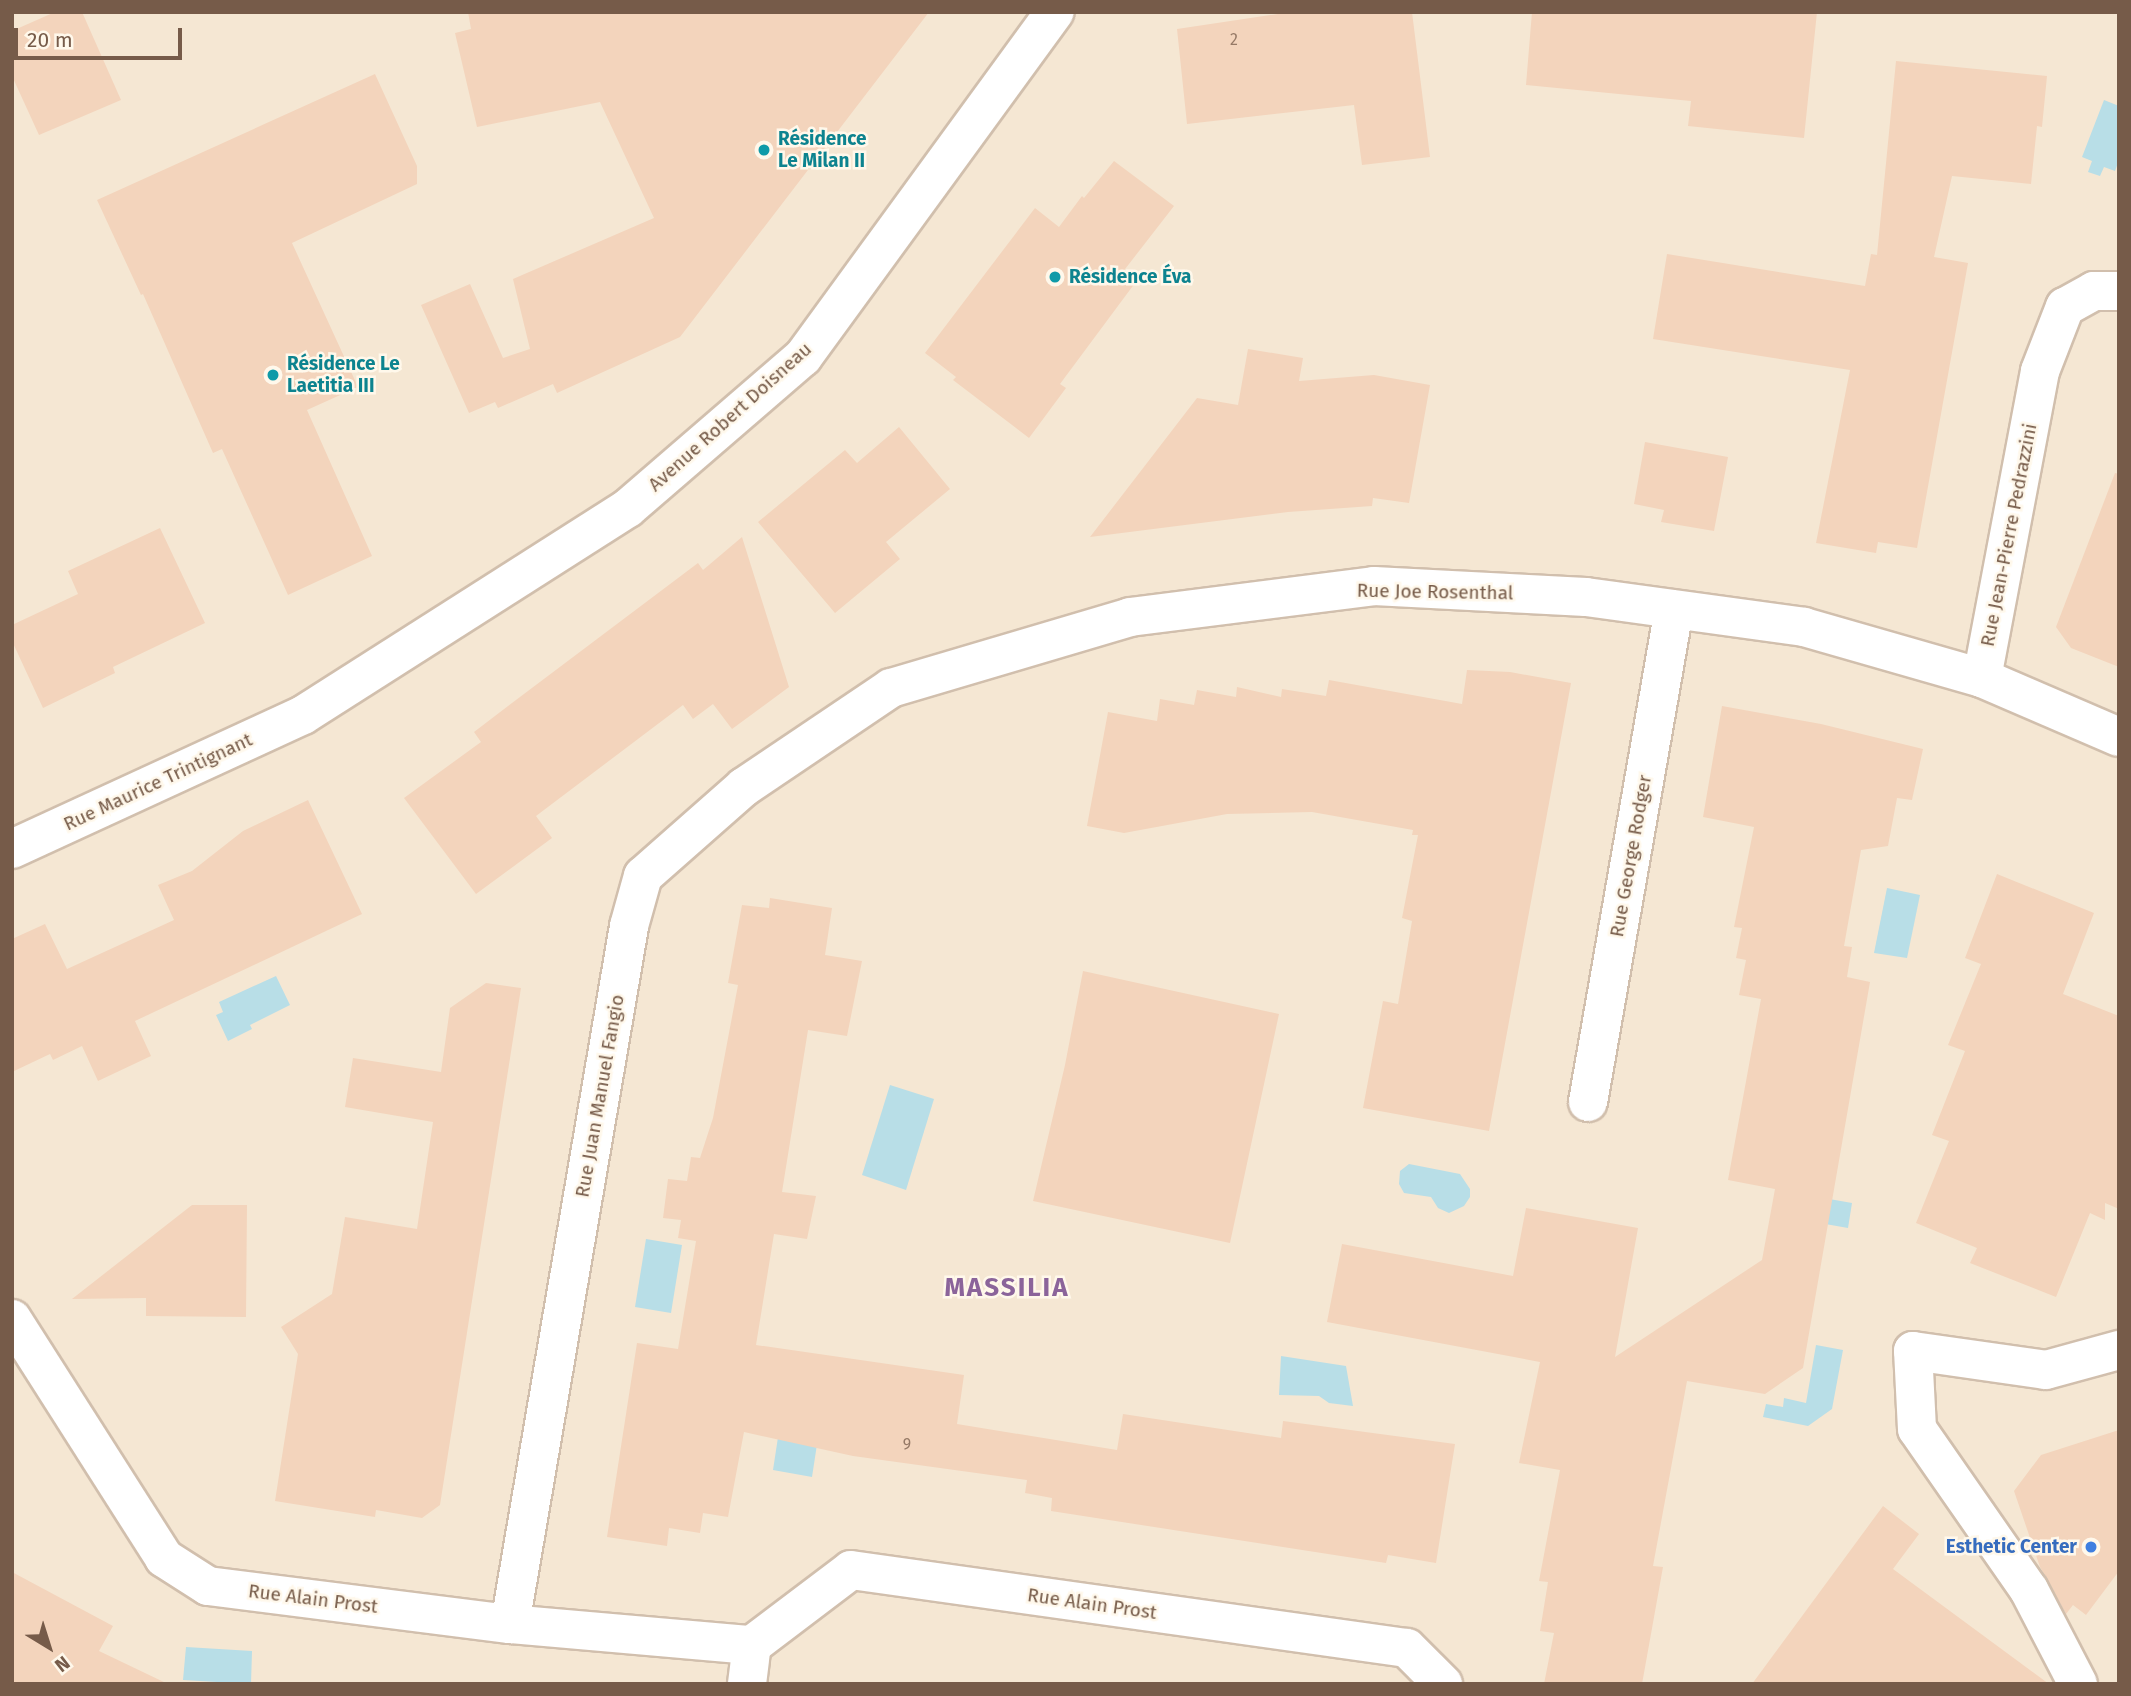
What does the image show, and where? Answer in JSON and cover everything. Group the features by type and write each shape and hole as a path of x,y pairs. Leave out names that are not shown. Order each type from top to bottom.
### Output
{"street":[{"name":"Avenue Robert Doisneau","path":"303,715 628,508 803,357 1055,12"},
{"name":"Rue Jean-Pierre Pedrazzini","path":"1982,678 2040,370 2065,307 2094,291 2119,291"},
{"name":"Rue Joe Rosenthal","path":"891,688 1130,617 1374,586 1586,597 1804,627 1982,678"},
{"name":"Rue George Rodger","path":"1588,1102 1674,609"},
{"path":"1982,678 2119,737"},
{"name":"Rue Juan Manuel Fangio","path":"510,1624 629,926 643,876 744,787 891,688"},
{"name":"Rue Maurice Trintignant","path":"12,849 303,715"},
{"name":"Rue Alain Prost","path":"12,1319 164,1558 208,1586 510,1624 752,1645 851,1570 1406,1648 1443,1684"},
{"path":"2078,1684 2029,1590 1917,1429 1913,1351 2046,1370 2119,1350"},
{"path":"747,1684 752,1645"}],"shaded area":[{"path":"12,12 2119,12 2119,1684 12,1684"}],"water":[{"path":"2104,100 2119,106 2119,160 2115,171 2104,167 2100,176 2088,172 2092,161 2082,157"},
{"path":"1887,888 1920,895 1907,958 1874,953"},
{"path":"276,976 290,1005 250,1025 252,1029 228,1041 216,1015 223,1012 219,1002"},
{"path":"890,1085 934,1099 906,1190 862,1175"},
{"path":"1409,1164 1460,1174 1470,1189 1470,1197 1464,1206 1449,1213 1438,1208 1431,1197 1404,1193 1399,1184 1400,1171"},
{"path":"1784,1191 1852,1203 1848,1228 1780,1216"},
{"path":"646,1239 682,1245 671,1313 635,1307"},
{"path":"1816,1345 1843,1350 1832,1409 1808,1426 1763,1417 1766,1404 1783,1407 1784,1398 1806,1403"},
{"path":"1281,1356 1346,1366 1353,1406 1329,1403 1319,1396 1279,1395"},
{"path":"784,1398 823,1405 812,1477 773,1470"},
{"path":"186,1647 252,1651 251,1684 183,1680"}],"building":[{"path":"55,12 82,12 121,100 39,135 12,76 12,31"},
{"path":"468,12 929,12 680,337 557,393 553,384 498,408 495,402 469,413 421,305 470,284 503,358 530,349 513,279 654,218 600,102 477,127 455,33 471,29"},
{"path":"1291,12 1412,12 1430,157 1362,165 1354,105 1187,124 1177,29"},
{"path":"1532,12 1817,12 1804,138 1688,126 1691,101 1526,85"},
{"path":"1896,61 2047,76 2042,127 2037,126 2031,184 1952,176 1934,257 1968,263 1917,548 1878,542 1876,553 1816,543 1850,370 1653,339 1667,254 1865,286 1871,254 1877,255"},
{"path":"375,74 417,166 417,184 292,243 358,387 307,410 372,556 288,595 222,449 213,453 143,294 141,295 97,200"},
{"path":"1114,161 1174,206 1122,273 1135,283 1060,384 1066,388 1029,438 953,380 956,377 925,353 1035,208 1059,227 1082,196 1084,198"},
{"path":"1248,349 1303,358 1299,381 1374,375 1430,385 1409,503 1373,498 1372,506 1288,512 1090,537 1197,398 1238,405"},
{"path":"899,427 950,489 886,542 900,559 835,613 758,522 845,450 857,463"},
{"path":"1645,442 1728,457 1714,531 1661,522 1664,510 1634,504"},
{"path":"2115,473 2119,474 2119,667 2071,648 2056,627"},
{"path":"160,528 205,623 113,667 115,673 43,708 12,641 12,625 78,594 68,571"},
{"path":"742,537 789,687 732,729 713,704 693,719 683,705 536,816 552,838 476,894 404,798 481,742 474,732 698,563 703,570"},
{"path":"1467,670 1510,672 1571,683 1489,1131 1363,1108 1383,1001 1398,1004 1412,921 1402,918 1418,835 1412,835 1413,830 1312,812 1227,814 1124,833 1087,826 1108,712 1157,721 1160,699 1194,705 1197,690 1236,697 1237,687 1281,697 1282,689 1326,696 1329,680 1462,704"},
{"path":"1722,706 1821,724 1923,749 1912,800 1897,798 1888,846 1861,850 1844,946 1852,947 1847,977 1870,982 1803,1368 1765,1394 1687,1381 1653,1566 1663,1567 1642,1684 1544,1684 1554,1633 1540,1631 1548,1582 1539,1581 1560,1470 1519,1463 1540,1362 1327,1322 1342,1244 1513,1276 1526,1208 1638,1228 1615,1357 1762,1260 1775,1189 1728,1180 1761,999 1739,995 1746,960 1736,958 1742,928 1734,927 1754,827 1703,817"},
{"path":"308,800 362,914 135,1021 151,1056 98,1081 82,1046 53,1060 50,1054 12,1072 12,939 45,924 67,969 174,920 158,885 192,871 243,831"},
{"path":"1997,874 2094,913 2063,994 2119,1016 2119,1209 2105,1203 2105,1220 2090,1213 2056,1297 1970,1263 1977,1248 1916,1223 1949,1141 1932,1135 1965,1051 1948,1045 1981,964 1965,958"},
{"path":"770,898 832,908 825,955 862,961 847,1036 808,1030 782,1192 816,1196 807,1239 774,1234 756,1345 964,1375 957,1424 1117,1450 1123,1414 1281,1438 1283,1421 1455,1444 1436,1563 1388,1555 1386,1563 1051,1511 1052,1498 1025,1493 1027,1480 853,1456 744,1432 728,1517 703,1513 700,1533 669,1528 667,1546 607,1537 637,1343 678,1349 696,1241 678,1238 681,1220 663,1218 668,1179 687,1181 691,1157 700,1158 713,1118 738,985 728,983 742,905 769,908"},
{"path":"1083,971 1279,1014 1230,1243 1033,1201 1065,1065"},
{"path":"486,983 521,988 440,1505 422,1518 376,1510 375,1517 275,1501 298,1354 281,1327 332,1294 345,1217 417,1229 433,1122 345,1107 353,1058 441,1072 450,1008"},
{"path":"192,1205 247,1205 246,1317 146,1316 146,1298 72,1299"},
{"path":"2119,1430 2119,1571 2086,1615 2073,1605 2066,1614 2040,1567 2014,1491 2041,1455"},
{"path":"1883,1506 1919,1534 1893,1569 2049,1684 1752,1684"},
{"path":"12,1572 113,1626 99,1651 168,1684 12,1684"}],"place":[{"name":"Résidence Le Milan II","path":"764,150"},
{"name":"Résidence Éva","path":"1055,277"},
{"name":"Résidence Le Laetitia III","path":"273,375"},
{"name":"Esthetic Center","path":"2091,1547"}],"district":[{"name":"MASSILIA","path":"1007,1288"}]}
